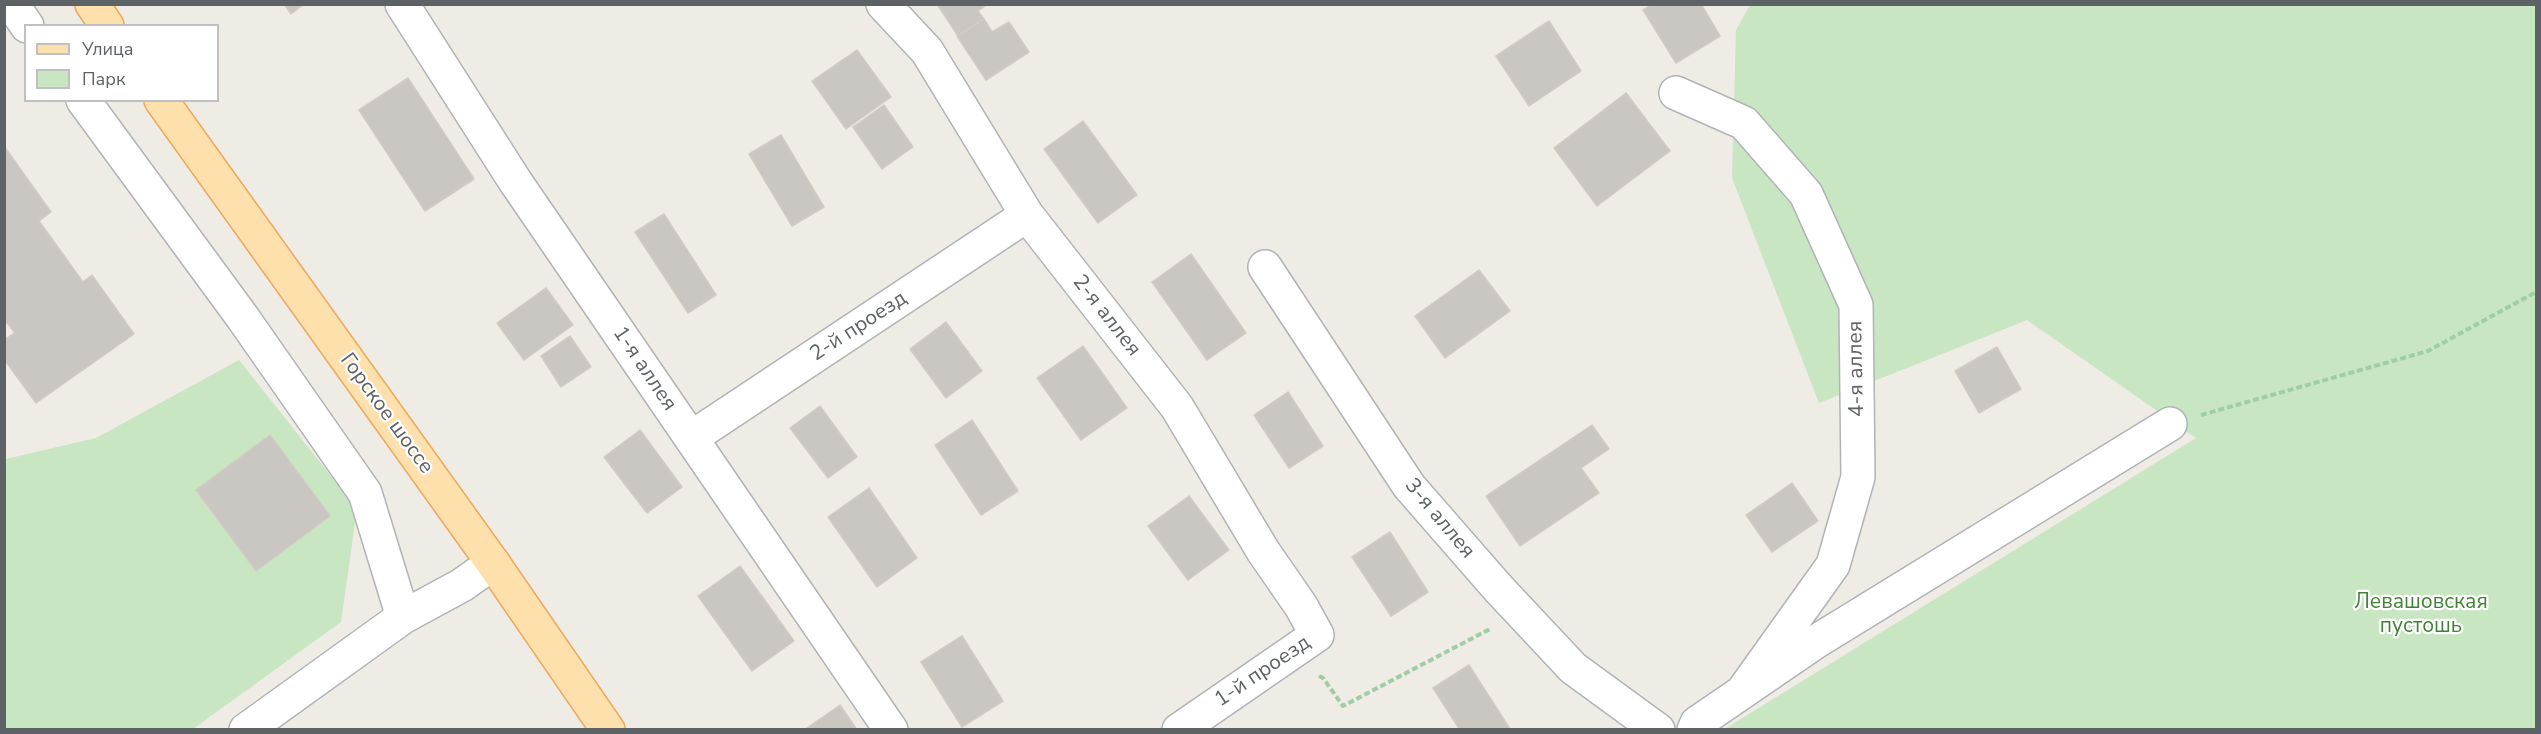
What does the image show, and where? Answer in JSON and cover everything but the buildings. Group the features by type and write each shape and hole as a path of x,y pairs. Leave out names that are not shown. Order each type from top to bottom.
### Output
{"main road":[{"path":"92,4 106,24"},
{"name":"Горское шоссе","path":"162,102 493,563 608,729"}],"street":[{"path":"12,4 26,24"},
{"name":"1-я аллея","path":"402,4 515,181 891,729"},
{"name":"2-я аллея","path":"883,4 927,51 1027,216 1177,407 1263,551 1301,606 1317,635"},
{"name":"4-я аллея","path":"1676,93 1744,123 1806,194 1856,304 1858,477 1833,565 1743,691"},
{"path":"83,102 243,318 364,493 403,617"},
{"name":"2-й проезд","path":"691,438 1027,216"},
{"name":"3-я аллея","path":"1265,267 1409,486 1498,588 1573,668 1658,729"},
{"path":"1694,729 1697,723 1817,641 2170,424"},
{"path":"246,729 403,617 462,585 493,563"},
{"name":"1-й проезд","path":"1179,729 1317,635"}],"path":[{"path":"2170,424 2428,351 2536,292"},
{"path":"1279,661 1323,678 1342,706 1494,627"}],"green space":[{"name":"Левашовская пустошь","path":"1750,5 2536,5 2536,729 1723,730 2196,438 2027,320 1819,403 1732,178 1736,30"},
{"path":"239,360 357,509 341,622 193,729 5,729 4,457 6,459 96,438"}]}
